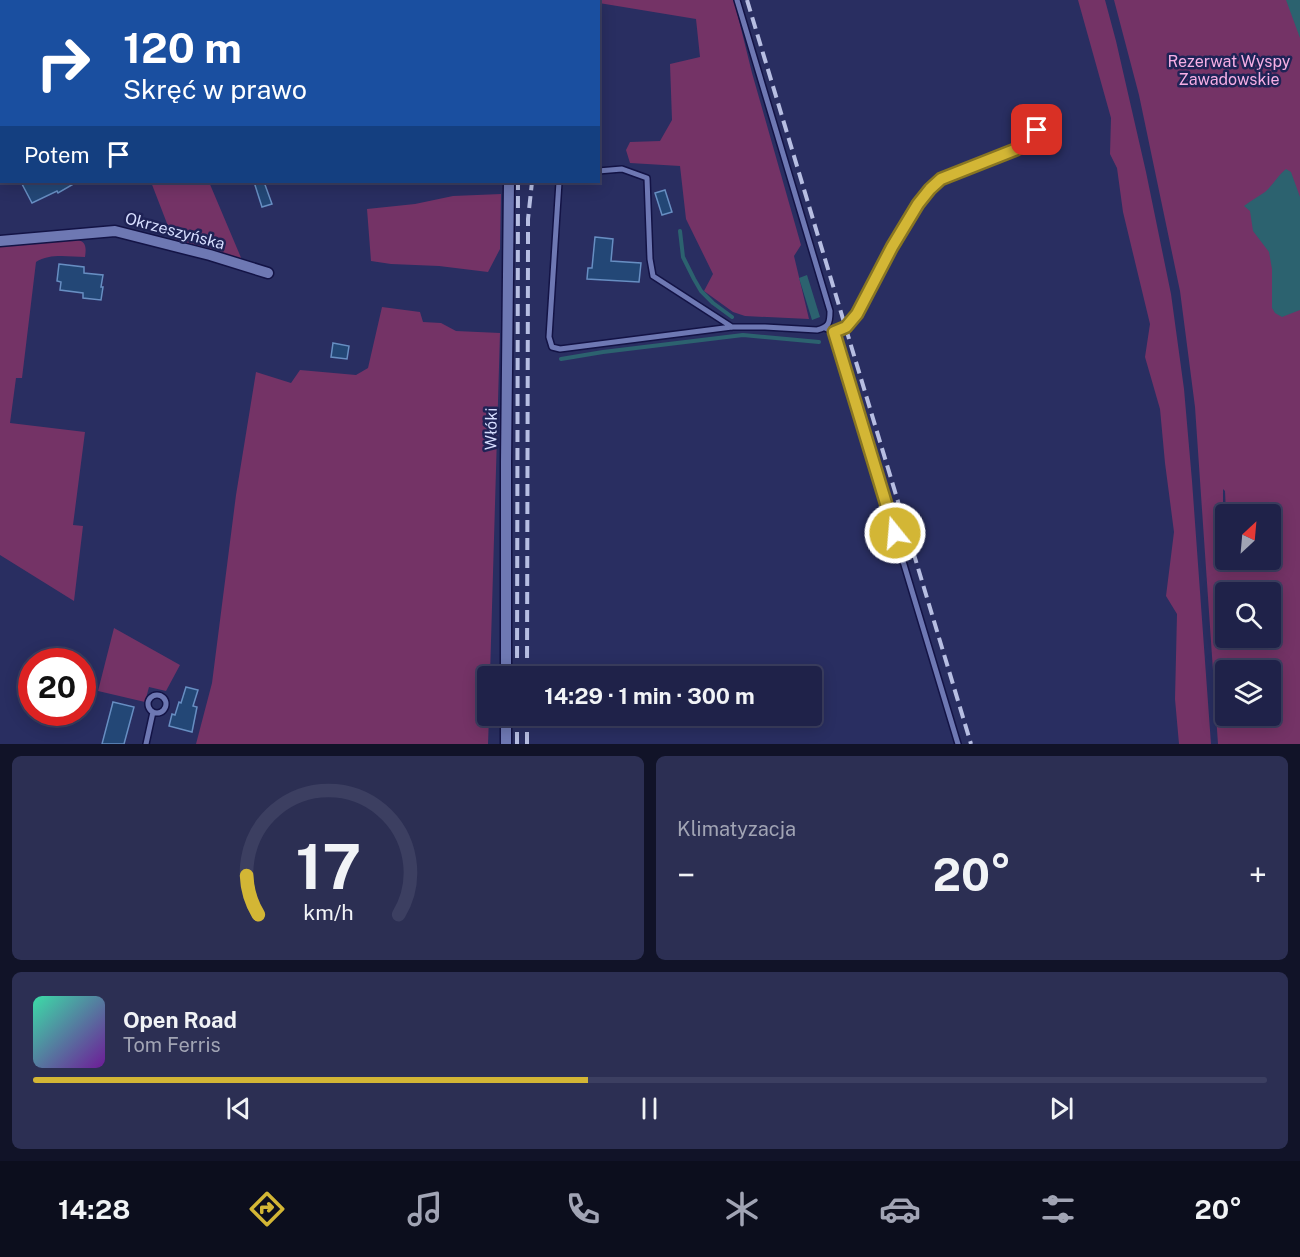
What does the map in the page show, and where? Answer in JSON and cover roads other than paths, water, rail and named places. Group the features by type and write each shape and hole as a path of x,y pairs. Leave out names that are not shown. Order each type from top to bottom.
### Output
{"street":[{"name":"Włóki","path":"506,666 509,183"},
{"name":"Okrzeszyńska","path":"0,242 115,231 210,255 268,273"},
{"path":"506,726 506,744"}],"lane":[{"path":"737,0 830,311 830,321 825,328"},
{"path":"559,183 549,337 552,347 560,349 732,327 817,330 825,328 834,332 846,327 857,314 892,247 918,204 930,189 941,179 1017,149 1028,142 1040,122"},
{"path":"600,171 622,169 647,178 650,259 654,276 732,327"},
{"path":"834,332 958,744"},
{"path":"146,744 153,712"}],"waterway":[{"path":"680,231 683,257 701,291 732,317"},
{"path":"561,359 743,335 819,342"}],"railway":[{"path":"747,0 971,744"},
{"path":"517,666 518,183"},
{"path":"527,666 528,219 532,183"},
{"path":"517,726 517,744"},
{"path":"527,726 527,744"}],"park label":[{"name":"Rezerwat Wyspy Zawadowskie","path":"1229,70"}]}
